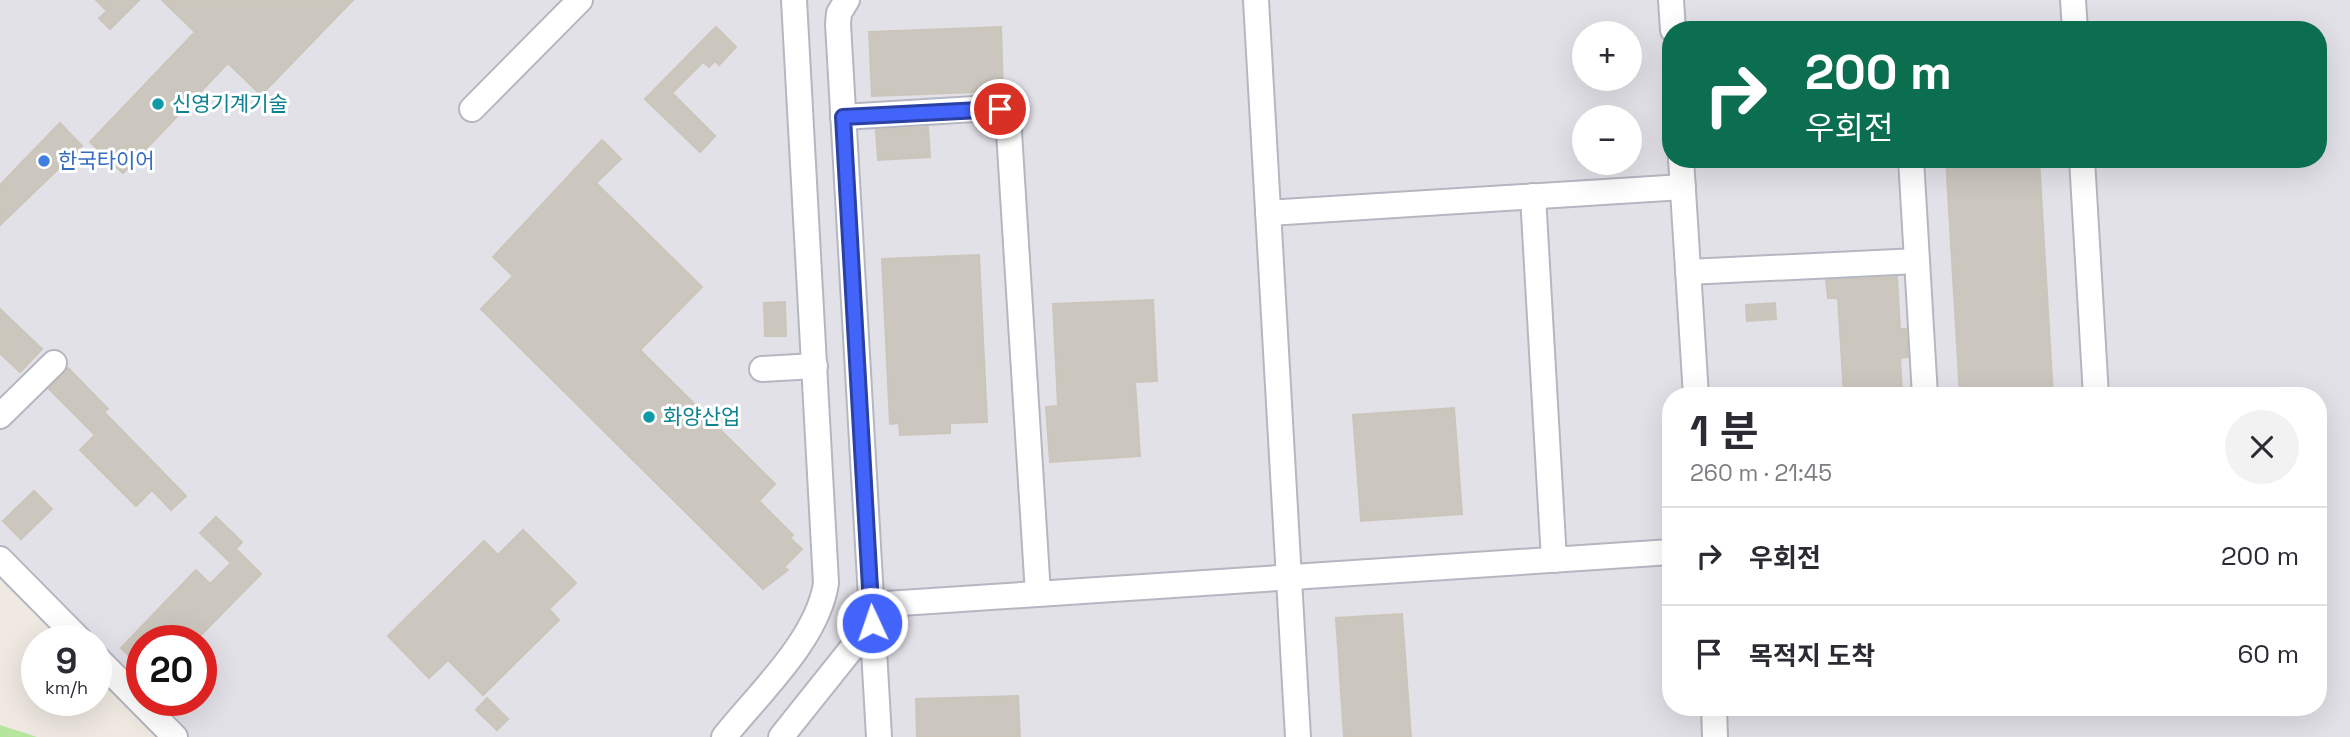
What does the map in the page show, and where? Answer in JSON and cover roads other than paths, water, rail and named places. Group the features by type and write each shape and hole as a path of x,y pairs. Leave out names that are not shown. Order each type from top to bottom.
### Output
{"street":[{"path":"472,109 580,0"},
{"path":"724,737 808,632 824,595 826,558 794,0"},
{"path":"847,0 838,19 879,737"},
{"path":"1256,0 1298,737"},
{"path":"1671,0 1672,21"},
{"path":"2073,0 2074,21"},
{"path":"843,117 991,108 1003,111 1008,116 1038,594"},
{"path":"1682,168 1695,387"},
{"path":"1912,168 1924,387"},
{"path":"2083,168 2095,387"},
{"path":"1269,213 1683,187"},
{"path":"1533,197 1554,560"},
{"path":"1688,272 1917,261"},
{"path":"0,416 54,363"},
{"path":"762,369 815,366"},
{"path":"781,737 872,614 1038,594 1662,553"},
{"path":"0,559 65,625"},
{"path":"112,673 175,737"},
{"path":"1714,716 1715,737"}],"place":[{"name":"신영기계기술","path":"158,104"},
{"name":"한국타이어","path":"44,161"},
{"name":"화양산업","path":"649,417"}]}
